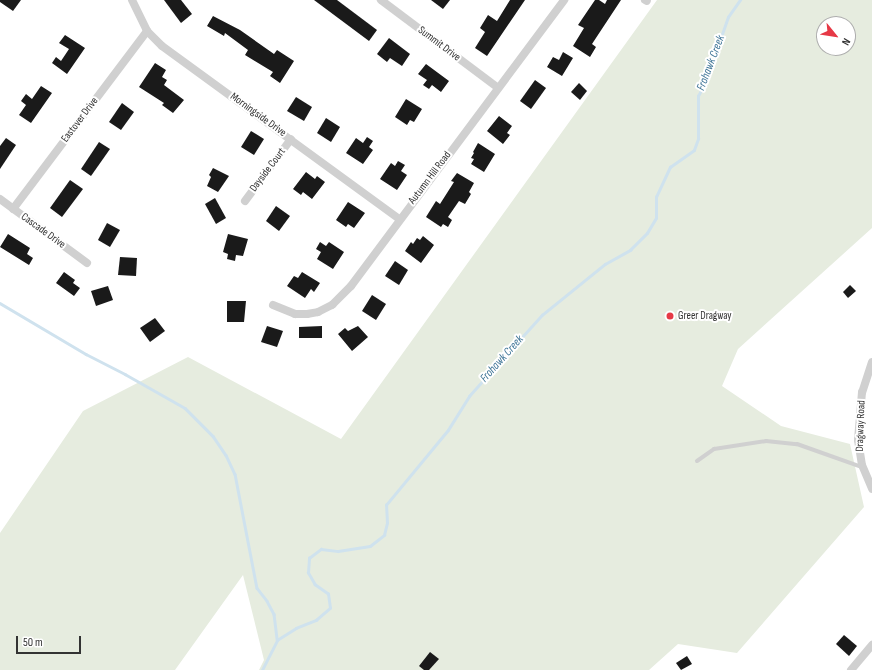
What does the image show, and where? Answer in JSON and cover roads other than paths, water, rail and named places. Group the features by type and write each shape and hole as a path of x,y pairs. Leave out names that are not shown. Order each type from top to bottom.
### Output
{"street":[{"name":"Morningside Drive","path":"132,0 148,31 162,46 399,219"},
{"name":"Summit Drive","path":"381,0 498,88"},
{"name":"Autumn Hill Road","path":"273,305 295,314 318,312 332,306 351,286 399,219 564,0"},
{"name":"Eastover Drive","path":"13,209 148,31"},
{"name":"Dayside Court","path":"245,201 291,139"},
{"name":"Cascade Drive","path":"0,199 87,263"},
{"name":"Dragway Road","path":"872,362 865,380 860,411 859,450 862,467 872,489"},
{"path":"851,670 872,645"}],"lane":[{"path":"697,461 714,450 766,441 797,444 862,467"}],"waterway":[{"name":"Frohawk Creek","path":"262,670 277,640 296,628 316,620 330,608 328,594 315,585 308,573 309,558 321,549 338,551 370,546 384,535 387,523 386,505 448,430 469,396 542,315 605,264 630,250 647,233 656,218 656,197 670,167 694,150 698,139 698,96 705,83 728,17 740,0"},
{"path":"0,303 86,354 185,408 213,436 226,455 235,474 257,588 267,601 274,614 277,640"}],"place":[{"name":"Greer Dragway","path":"670,316"}]}
